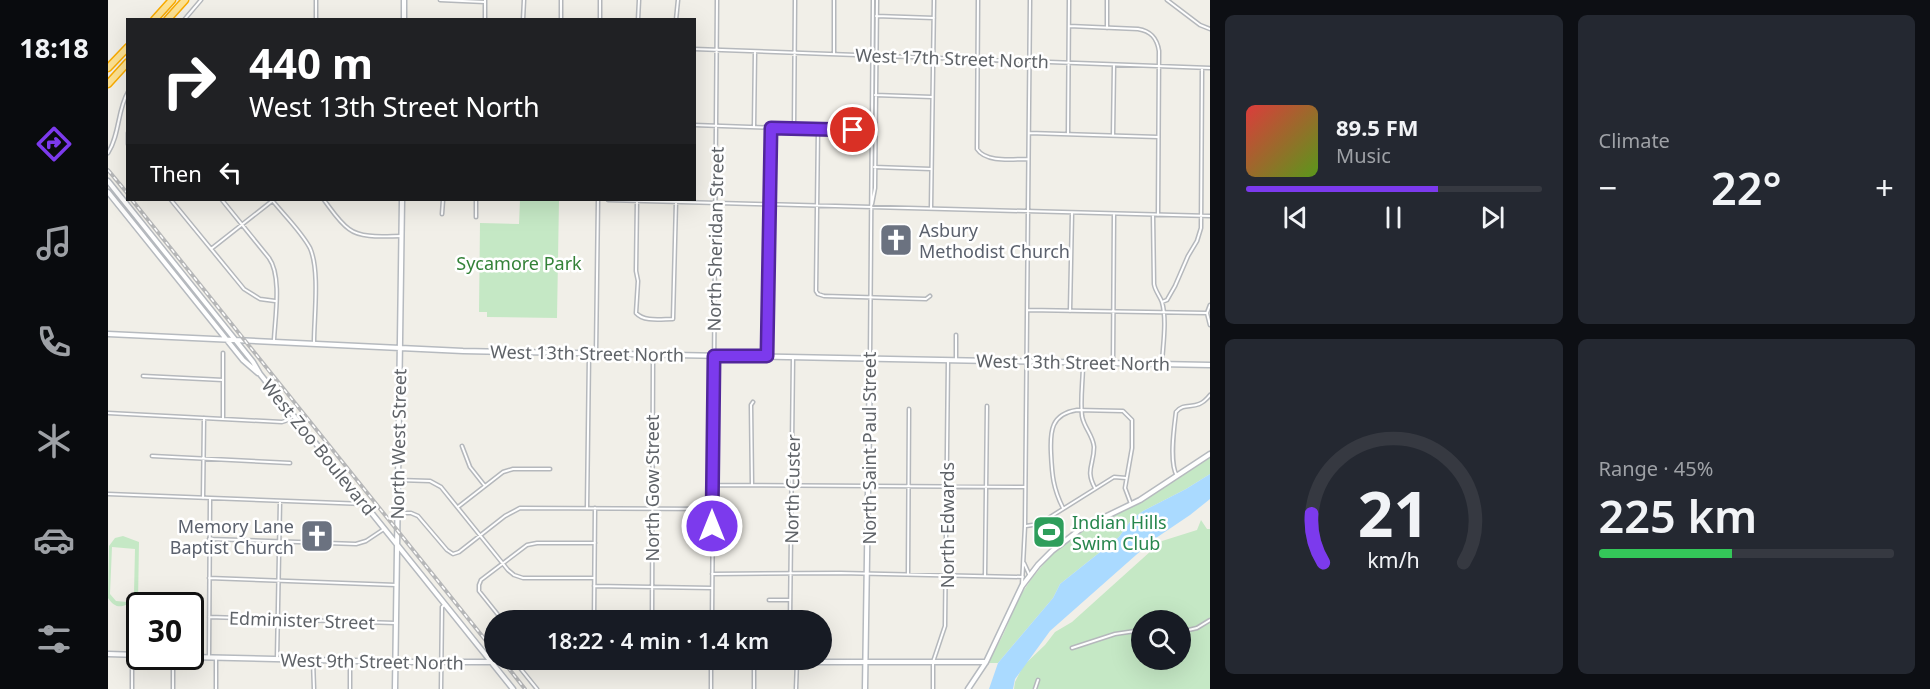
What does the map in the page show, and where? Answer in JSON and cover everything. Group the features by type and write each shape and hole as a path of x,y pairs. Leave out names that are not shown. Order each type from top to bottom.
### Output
{"highway":[{"path":"156,18 172,0"},
{"path":"169,18 185,0"},
{"path":"108,68 126,49"},
{"path":"108,84 126,64"}],"street":[{"path":"186,18 201,0"},
{"path":"316,0 316,18"},
{"path":"404,0 404,18"},
{"path":"440,0 485,1 485,18"},
{"path":"523,18 524,0"},
{"path":"561,0 561,18"},
{"path":"600,0 600,18"},
{"path":"638,18 639,0"},
{"path":"676,18 678,0"},
{"name":"North Sheridan Street","path":"712,610 717,0"},
{"path":"794,129 795,0"},
{"path":"834,0 834,54"},
{"name":"North Saint Paul Street","path":"865,689 872,55 875,0"},
{"path":"931,208 934,0"},
{"path":"978,0 977,149 987,158 1028,159"},
{"path":"1022,586 1025,526 1030,0"},
{"path":"1068,134 1069,0"},
{"path":"1107,0 1107,28"},
{"path":"1167,0 1200,25 1210,29"},
{"path":"874,16 934,18"},
{"name":"North Saint Paul Street","path":"871,207 875,188 876,131 874,16"},
{"path":"1069,26 1144,30 1153,35 1158,44 1154,284 1164,313 1162,364"},
{"name":"West 17th Street North","path":"696,49 1210,68"},
{"path":"754,127 755,51"},
{"path":"1113,135 1114,65"},
{"path":"1162,302 1167,300 1197,241 1201,228 1202,68"},
{"path":"872,95 932,97"},
{"path":"108,153 114,141 121,107 126,96"},
{"path":"696,125 876,131"},
{"path":"767,356 771,128"},
{"path":"818,129 816,291 821,295 840,296 926,299 930,296"},
{"path":"1029,133 1158,137"},
{"path":"871,167 931,169"},
{"name":"West Zoo Boulevard","path":"108,181 484,653"},
{"name":"West Zoo Boulevard","path":"108,192 249,367 260,374"},
{"path":"172,201 244,289 260,299 275,301"},
{"path":"223,201 274,266 274,343"},
{"path":"211,249 272,201"},
{"path":"274,201 305,241 313,257 315,274 314,345"},
{"path":"325,201 342,222 354,232 366,235 402,236"},
{"name":"North West Street","path":"395,689 402,201"},
{"path":"442,201 442,214"},
{"path":"476,201 476,217"},
{"path":"596,353 598,201"},
{"path":"635,201 638,315 648,319 673,319 676,202"},
{"path":"670,201 1210,216"},
{"path":"1070,311 1072,213"},
{"path":"1113,363 1114,214"},
{"path":"1210,305 1207,313 1210,325"},
{"path":"1027,310 1207,313"},
{"path":"209,340 216,336 218,328"},
{"name":"West 13th Street North","path":"108,334 400,349 1210,365"},
{"path":"956,335 956,360"},
{"path":"223,353 223,419"},
{"path":"587,508 589,353"},
{"name":"North Gow Street","path":"651,610 653,354"},
{"name":"North Custer","path":"790,610 793,357"},
{"name":"North Edwards","path":"933,689 933,662 945,626 948,360"},
{"path":"1083,362 1082,410 1083,420 1093,441 1094,451 1089,472 1090,480 1095,488"},
{"path":"143,376 223,380"},
{"path":"1177,476 1174,471 1176,412 1183,407 1200,405 1210,395"},
{"path":"752,485 751,405 753,402"},
{"path":"985,576 987,406"},
{"path":"908,574 909,409"},
{"path":"1063,508 1053,485 1051,433 1059,417 1069,411 1082,410 1123,411 1130,416 1134,426 1125,492 1131,504"},
{"path":"108,413 282,422 294,416"},
{"path":"203,498 204,418"},
{"path":"462,446 470,467 485,486"},
{"path":"968,689 986,662 1022,586 1052,551 1071,535 1131,504 1210,454"},
{"path":"152,456 290,463"},
{"path":"458,507 499,475 513,469 550,469"},
{"path":"1025,526 1039,524 1114,477 1126,478"},
{"path":"398,480 422,480 434,482 441,487 514,575 523,578 594,578"},
{"path":"712,485 1025,487"},
{"path":"108,494 364,504"},
{"path":"208,657 210,499"},
{"path":"277,659 280,501"},
{"path":"398,513 411,513 418,516 452,554 459,552 510,512 520,508 712,509"},
{"path":"594,610 595,508"},
{"path":"209,539 356,544 366,541 384,529"},
{"path":"495,610 478,588 481,580 523,547 531,544 594,543"},
{"path":"1024,563 1030,575"},
{"path":"712,574 908,574 1023,577"},
{"path":"209,578 396,585"},
{"path":"594,586 712,588"},
{"path":"769,600 790,600"},
{"path":"441,689 442,607 445,604"},
{"name":"Edminister Street","path":"209,617 395,623"},
{"path":"1191,629 1210,620"},
{"path":"1072,648 1114,634 1131,632"},
{"path":"108,654 126,655"},
{"name":"West 9th Street North","path":"204,657 484,662"},
{"path":"216,657 216,689"},
{"path":"313,660 314,689"},
{"path":"350,661 350,689"},
{"name":"West 9th Street North","path":"832,662 986,662"},
{"path":"132,670 132,689"},
{"path":"172,689 173,670"},
{"name":"West Zoo Boulevard","path":"498,670 513,689"},
{"path":"522,670 537,689"},
{"path":"711,670 711,689"},
{"path":"753,689 754,670"},
{"path":"796,689 797,670"},
{"path":"1035,689 1038,680"}],"green space":[{"name":"Sycamore Park","path":"520,201 559,201 557,318 487,317 487,312 479,312 480,223 519,224"},
{"path":"1210,456 1210,474 1132,519 1119,537 1060,584 1053,598 998,663 988,663 1020,596 1053,553 1086,529 1143,501"},
{"path":"1201,520 1207,529 1210,529 1210,689 1014,689 1023,666 1055,632 1072,622 1162,541 1197,530"},
{"path":"123,536 139,542 138,592 134,592 135,549 112,547 110,594 116,601 126,602 126,605 122,606 112,603 108,598 109,546 115,538"}],"water":[{"path":"1210,474 1210,499 1153,540 1050,631 1015,679 1013,689 989,689 998,663 1053,598 1060,584 1119,537 1132,519"}],"railway":[{"path":"108,170 126,192"},
{"path":"133,201 484,638"},
{"path":"510,670 525,689"}],"place":[{"name":"Asbury Methodist Church","path":"896,240"},
{"name":"Indian Hills Swim Club","path":"1049,532"},
{"name":"Memory Lane Baptist Church","path":"317,536"}],"route":[{"path":"712,526 714,356 767,356 771,128 853,130"}]}
